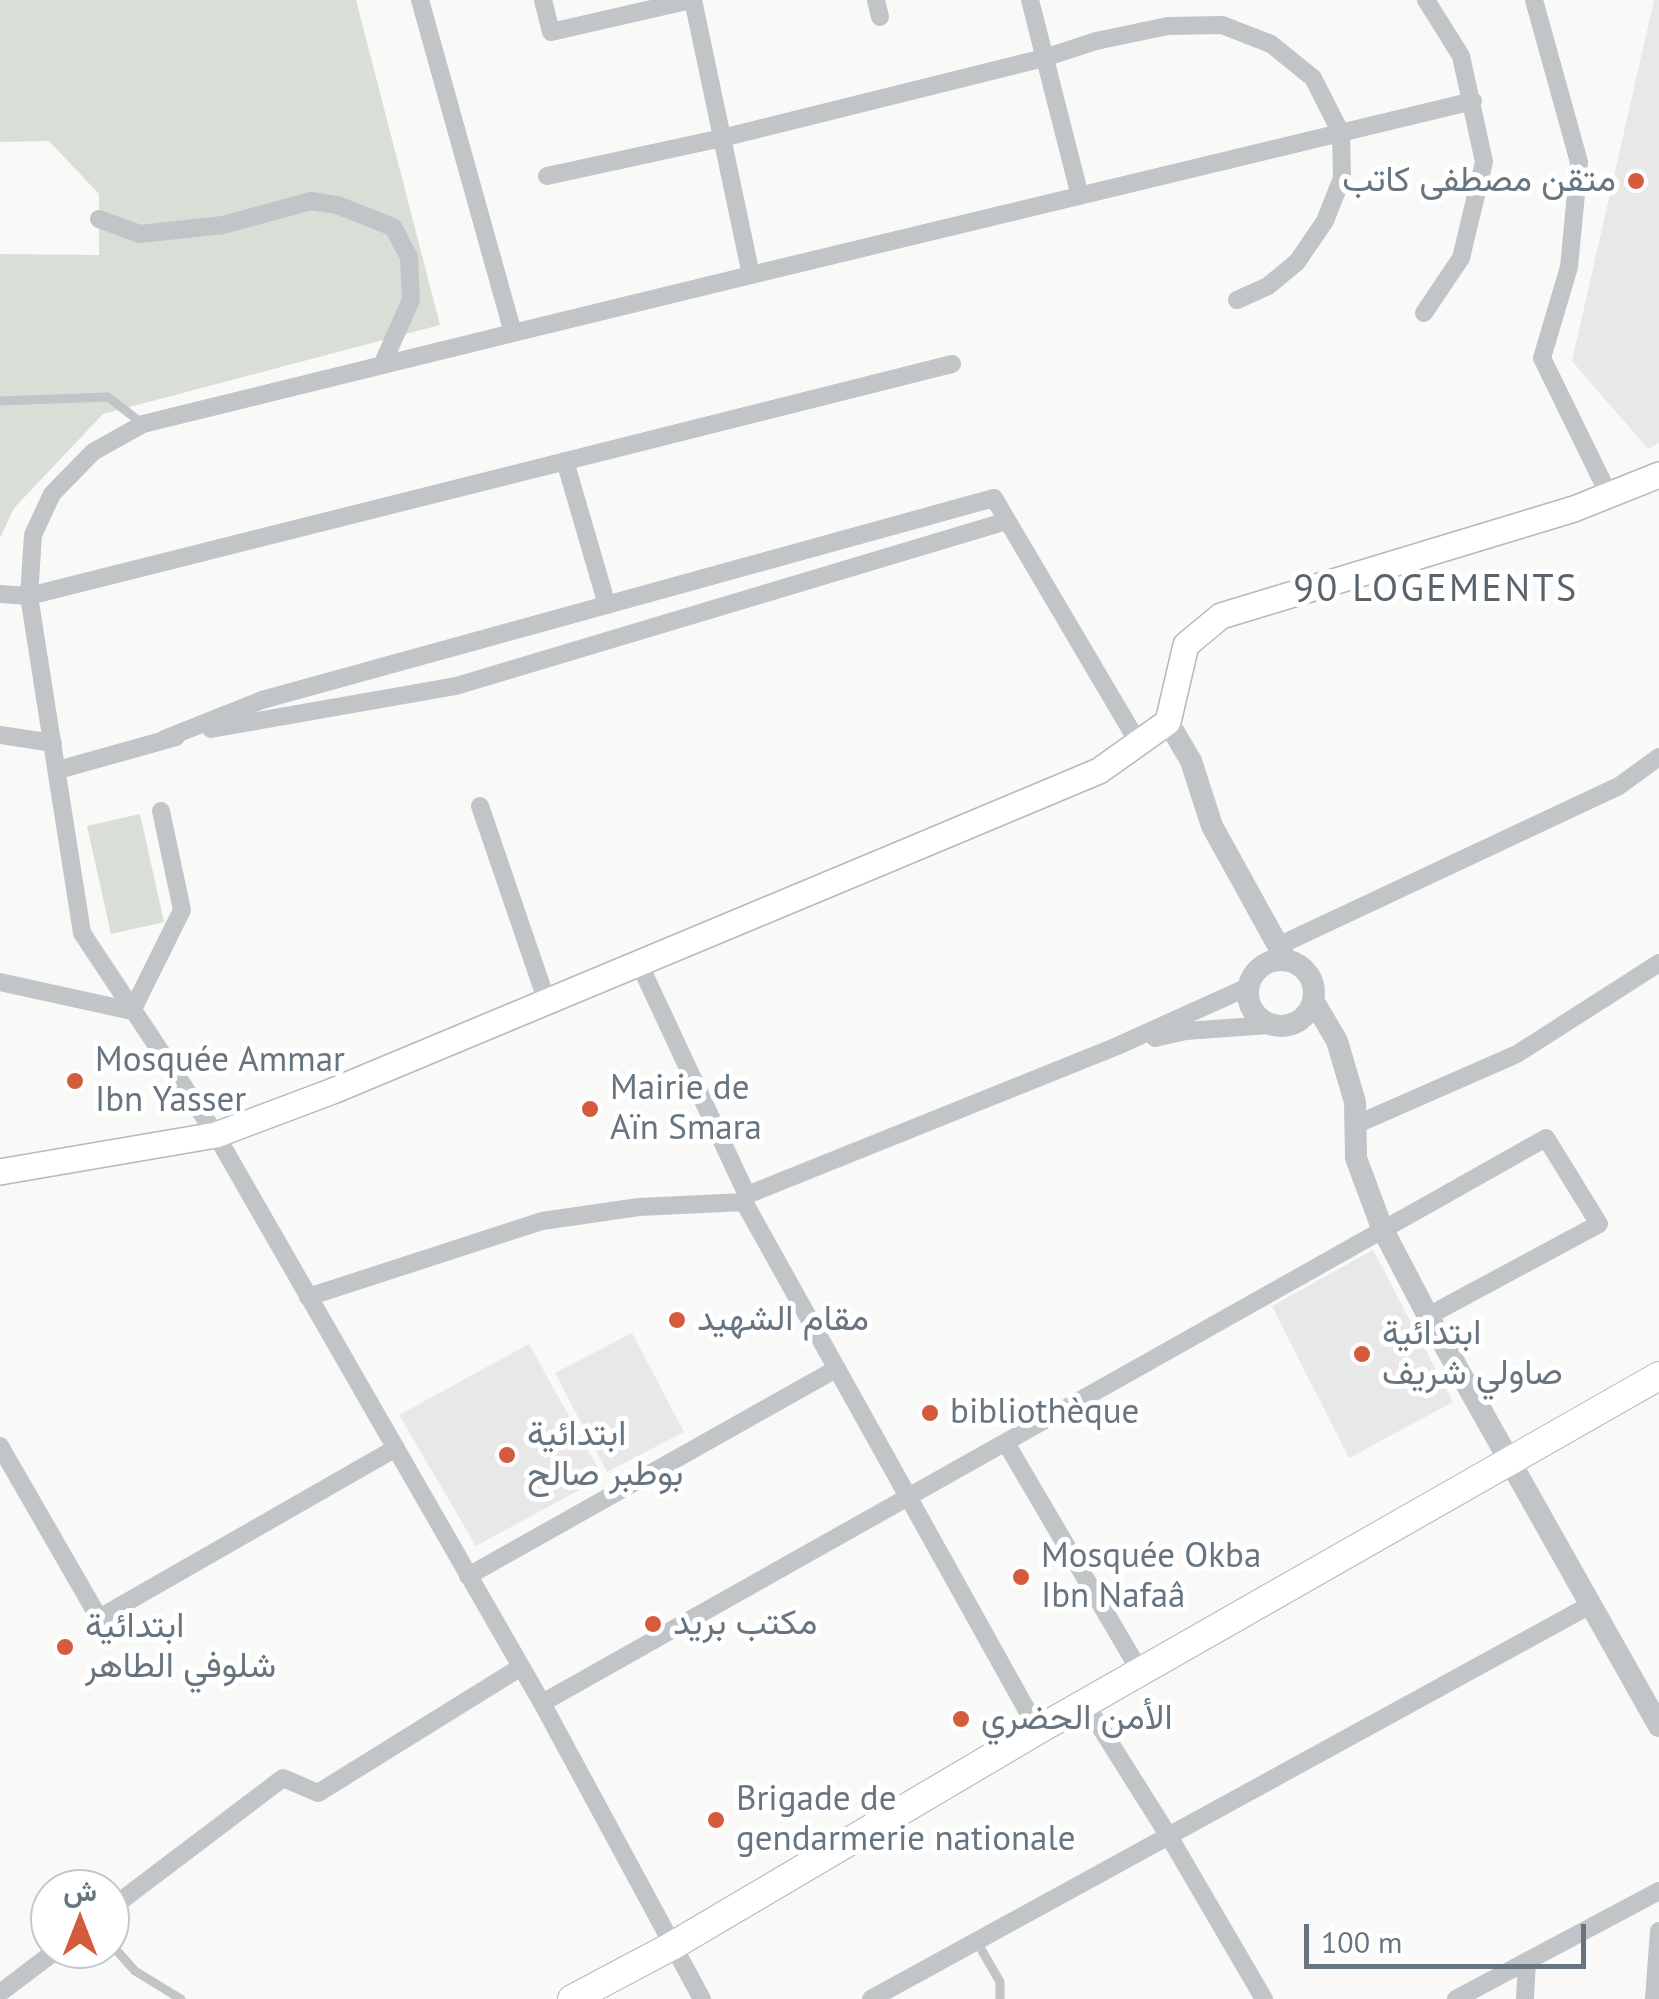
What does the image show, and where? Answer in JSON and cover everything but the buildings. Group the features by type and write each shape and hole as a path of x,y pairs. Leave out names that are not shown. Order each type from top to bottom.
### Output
{"main road":[{"path":"0,1172 216,1135 640,964 1098,770 1168,722 1186,645 1220,616 1574,509 1659,475"},
{"path":"572,1999 672,1946 1038,1730 1659,1376"}],"street":[{"path":"420,0 514,333"},
{"path":"542,0 552,32 692,0 751,275"},
{"path":"1030,0 1080,196"},
{"path":"1424,313 1461,258 1484,162 1474,101 1461,56 1426,0"},
{"path":"1534,0 1580,162 1569,267 1542,358 1609,495"},
{"path":"547,176 722,138 1096,42 1168,26 1222,25 1271,44 1313,78 1341,133 1342,178 1325,221 1297,262 1268,286 1237,300"},
{"path":"702,1999 542,1703 216,1135 82,933 29,596 33,534 52,494 92,452 143,424 1474,101"},
{"path":"99,219 140,234 224,224 312,202 337,206 393,227 410,257 411,300 382,364"},
{"path":"0,594 29,596 952,364"},
{"path":"565,461 607,605"},
{"path":"58,770 164,739 262,700 994,498 1139,744"},
{"path":"164,739 456,686 1007,521"},
{"path":"1168,722 1191,761 1212,826 1282,953 1306,970 1312,980 1314,1002 1337,1041 1355,1102 1356,1158 1382,1228 1659,1726"},
{"path":"0,735 53,743"},
{"path":"1269,1025 1254,1014 1248,997 1248,988 1260,967 1619,786 1659,757"},
{"path":"480,806 547,1002"},
{"path":"132,1011 182,910 161,812"},
{"path":"1254,900 1260,967"},
{"path":"1355,1125 1518,1054 1659,963"},
{"path":"640,964 745,1199 1038,1730"},
{"path":"0,982 132,1011"},
{"path":"308,1296 542,1221 745,1199 1248,988"},
{"path":"1115,1047 1186,1031 1291,1026 1309,1012 1314,1002"},
{"path":"542,1703 1546,1138 1599,1224 1428,1316"},
{"path":"468,1576 836,1369"},
{"path":"1006,1444 1141,1672"},
{"path":"0,1446 99,1618 396,1448"},
{"path":"871,1999 1592,1604"},
{"path":"130,1895 283,1778 318,1793 521,1667"},
{"path":"1085,1703 1264,1999"},
{"path":"1456,1999 1659,1891"},
{"path":"1654,1999 1659,1931"},
{"path":"1525,1999 1527,1961"},
{"path":"0,1994 32,1969"},
{"path":"0,1994 13,1999"}],"lane":[{"path":"0,401 108,398 143,424"},
{"path":"977,1942 1000,1982 1000,1999"},
{"path":"130,1965 181,1999"}],"shaded area":[{"path":"0,0 356,0 440,325 103,414 14,508 0,538 0,254 99,255 99,194 49,141 0,142"},
{"name":"متقن مصطفى كاتب","path":"1654,0 1659,0 1659,443 1648,449 1572,361"},
{"path":"140,814 164,922 111,934 87,826"},
{"name":"ابتدائية صاولي شريف","path":"1373,1250 1453,1402 1349,1458 1272,1306"},
{"path":"632,1333 684,1432 607,1472 555,1373"},
{"name":"ابتدائية بوطبر صالح","path":"529,1344 603,1477 476,1546 399,1415"}],"place":[{"name":"متقن مصطفى كاتب","path":"1636,181"},
{"name":"Mosquée Ammar Ibn Yasser","path":"75,1081"},
{"name":"Mairie de Aïn Smara","path":"590,1109"},
{"name":"مقام الشهيد","path":"677,1320"},
{"name":"ابتدائية صاولي شريف","path":"1362,1354"},
{"name":"bibliothèque","path":"930,1413"},
{"name":"ابتدائية بوطبر صالح","path":"507,1455"},
{"name":"Mosquée Okba Ibn Nafaâ","path":"1021,1577"},
{"name":"مكتب بريد","path":"653,1624"},
{"name":"ابتدائية شلوفي الطاهر","path":"65,1647"},
{"name":"الأمن الحضري","path":"961,1719"},
{"name":"Brigade de gendarmerie nationale","path":"716,1820"}],"district":[{"name":"90 LOGEMENTS","path":"1436,590"}]}
